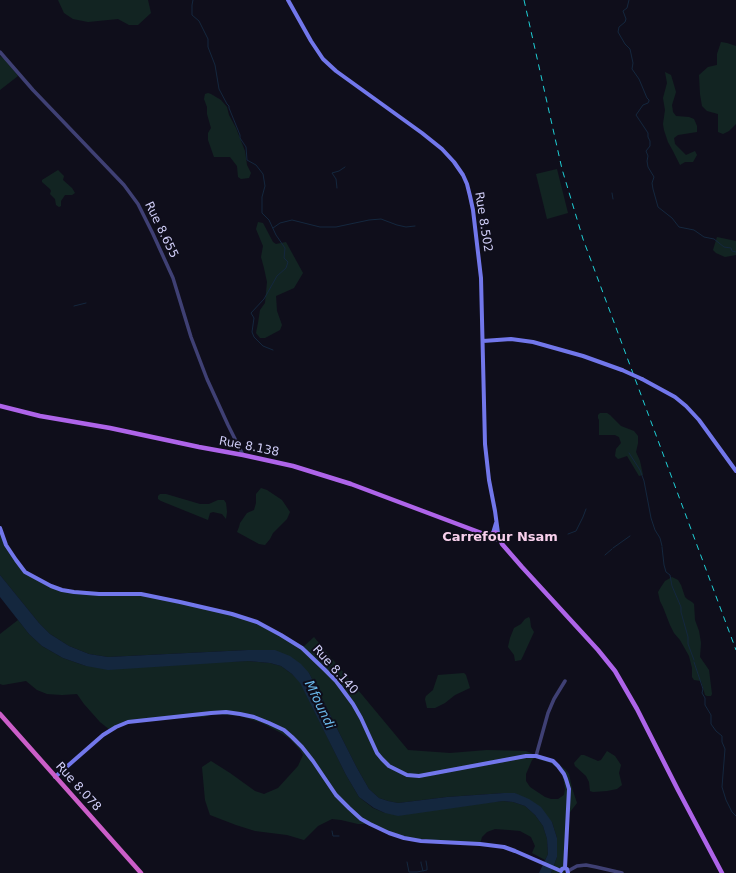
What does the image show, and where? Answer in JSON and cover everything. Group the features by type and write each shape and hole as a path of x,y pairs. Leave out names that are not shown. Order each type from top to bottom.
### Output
{"highway":[{"name":"Rue 8.078","path":"0,714 141,873"}],"main road":[{"name":"Rue 8.502","path":"288,0 311,42 324,59 336,71 442,149 454,162 467,184 481,278 486,462 495,512 495,535"},
{"path":"483,341 510,339 533,342 583,356 642,379 675,397 686,406 699,420 736,471"},
{"name":"Rue 8.138","path":"0,406 40,416 244,455 293,466 330,477 486,534 495,535"},
{"name":"Rue 8.140","path":"0,528 6,545 25,572 51,586 74,592 99,594 141,594 180,602 232,614 257,622 281,635 302,648 336,681 353,704 382,759 389,766 407,775 419,776 526,756 536,756 553,761 562,770 569,789 565,871"},
{"path":"495,535 520,566 598,650 615,671 637,709 722,873"},
{"path":"55,777 103,735 128,722 211,713 226,712 240,714 254,717 284,730 302,747 336,795 349,808 370,824 389,833 404,838 421,841 480,844 504,847 554,868 565,871"}],"street":[{"name":"Rue 8.655","path":"0,52 38,95 124,185 138,204 154,234 173,278 191,336 207,380 244,455"},
{"path":"536,756 548,713 554,699 565,681"},
{"path":"565,871 577,866 586,865 622,873"}],"green space":[{"path":"58,0 148,0 151,13 138,25 129,25 118,19 88,22 73,19 64,13"},
{"path":"721,42 736,46 736,124 729,131 723,134 718,132 718,114 707,111 702,106 699,75 708,67 717,65 717,54"},
{"path":"0,56 7,61 18,76 0,90"},
{"path":"665,72 671,75 676,92 672,105 673,112 676,116 694,119 697,126 697,132 678,135 674,138 675,144 686,155 695,151 697,155 693,162 685,162 680,165 668,142 664,130 663,124 665,110 663,98 667,83"},
{"path":"208,93 221,100 227,107 245,151 247,165 251,173 249,178 241,179 238,177 237,166 230,157 214,157 208,140 208,133 211,128 204,99 205,94"},
{"path":"557,169 568,213 547,219 536,174"},
{"path":"58,170 64,176 63,180 75,193 72,195 65,195 61,201 61,206 59,207 56,205 55,199 50,194 50,189 42,182 42,180"},
{"path":"258,222 263,223 273,242 276,244 286,242 303,273 294,288 276,296 277,311 282,325 280,330 265,338 260,338 256,333 260,310 265,303 267,282 261,257 263,246 256,229"},
{"path":"717,237 736,241 736,255 725,257 716,253 713,250"},
{"path":"600,413 607,413 621,426 634,431 638,436 636,452 640,461 643,475 639,476 627,456 618,459 615,456 616,449 621,443 619,437 615,435 599,435 598,415"},
{"path":"261,488 267,490 282,500 290,512 287,519 273,533 265,545 259,544 237,532 240,523 247,513 254,510 256,494"},
{"path":"160,494 166,494 200,504 209,504 218,500 224,500 226,503 227,512 226,519 222,514 213,512 210,513 208,520 161,501 158,499"},
{"path":"0,528 6,545 25,572 62,590 141,594 180,602 257,622 302,648 314,637 408,750 450,753 487,750 526,751 561,766 569,774 577,803 567,816 564,873 551,873 557,857 557,838 552,822 515,793 447,797 398,803 379,798 369,789 357,768 309,673 248,650 108,657 89,654 69,646 50,634 39,623 0,575","holes":["534,758 551,763 562,775 564,782 564,795 558,799 545,797 530,787 526,781 526,774"]},
{"path":"672,577 678,580 685,597 694,604 695,620 701,643 700,657 709,670 711,696 705,695 701,681 694,680 692,677 692,668 689,656 680,640 674,633 660,601 658,592 665,581"},
{"path":"529,617 531,627 534,632 521,660 515,661 514,655 508,647 510,638 514,628"},
{"path":"18,620 29,634 42,646 63,658 86,666 248,661 270,663 281,666 300,682 346,775 359,797 373,808 385,813 503,801 513,802 525,806 535,815 543,826 547,839 548,854 545,860 532,853 535,846 531,837 520,831 495,829 487,832 482,837 480,844 404,838 370,824 358,824 332,819 318,826 304,840 287,835 255,831 210,815 205,800 202,767 211,761 255,791 264,794 278,788 298,766 303,755 300,750 290,739 281,733 262,723 240,716 214,714 204,717 171,717 128,722 110,730 100,722 77,694 47,694 37,690 26,681 3,685 0,684 0,634"},
{"path":"464,673 470,688 455,695 445,703 435,708 427,708 425,699 426,696 433,690 438,675"},
{"path":"607,751 615,756 621,765 619,773 622,785 617,789 607,791 590,791 589,782 586,776 575,766 574,763 581,755 598,761 601,760"}],"water":[{"name":"Mfoundi","path":"0,575 39,623 50,634 69,646 89,654 108,657 275,650 290,656 301,664 309,673 357,768 369,789 379,798 398,803 447,797 515,793 529,799 541,807 552,822 557,838 557,857 551,873 539,873 548,854 547,839 543,826 535,815 525,806 513,802 503,801 398,816 385,813 374,808 359,797 346,775 300,683 292,674 281,666 270,663 248,661 108,670 86,666 63,658 42,646 29,634 0,597"}],"waterway":[{"path":"193,0 192,15 199,21 208,39 208,47 215,65 219,89 229,106 240,138 246,147 247,160 256,165 263,174 265,186 262,197 262,213 269,220 276,235 285,248 284,258 288,262 286,268 277,276 264,299 251,313 254,318 252,332 254,337 263,346 273,350"},
{"path":"629,0 627,8 623,11 626,19 625,22 619,27 618,32 625,44 630,49 633,63 632,69 639,79 649,100 648,103 643,105 636,115 648,133 650,141 650,146 646,151 648,156 647,161 648,167 654,177 652,183 658,207 672,218 679,227 694,230 704,237 714,239 724,247 731,248 732,251 736,252"},
{"path":"337,188 336,179 332,173 345,167"},
{"path":"612,193 613,199"},
{"path":"273,228 280,223 292,220 320,227 336,227 381,219 406,227 415,226"},
{"path":"74,306 86,303"},
{"path":"629,453 640,470 644,481 651,518 662,546"},
{"path":"568,534 576,531 586,509"},
{"path":"613,548 630,536"},
{"path":"662,547 664,565 666,572 670,575 672,586 681,607 688,637 688,644 694,660"},
{"path":"605,555 612,549"},
{"path":"694,662 703,689 702,693 705,698 705,705 711,715 711,724 722,736 722,742 725,749 722,787 726,800 732,812 736,816"},
{"path":"332,831 333,836 339,836"},
{"path":"407,862 409,872 417,872 427,870 426,861"},
{"path":"421,862 423,871"}],"railway":[{"path":"524,0 562,169 583,239 736,650"}],"district":[{"name":"Carrefour Nsam","path":"500,538"}]}
